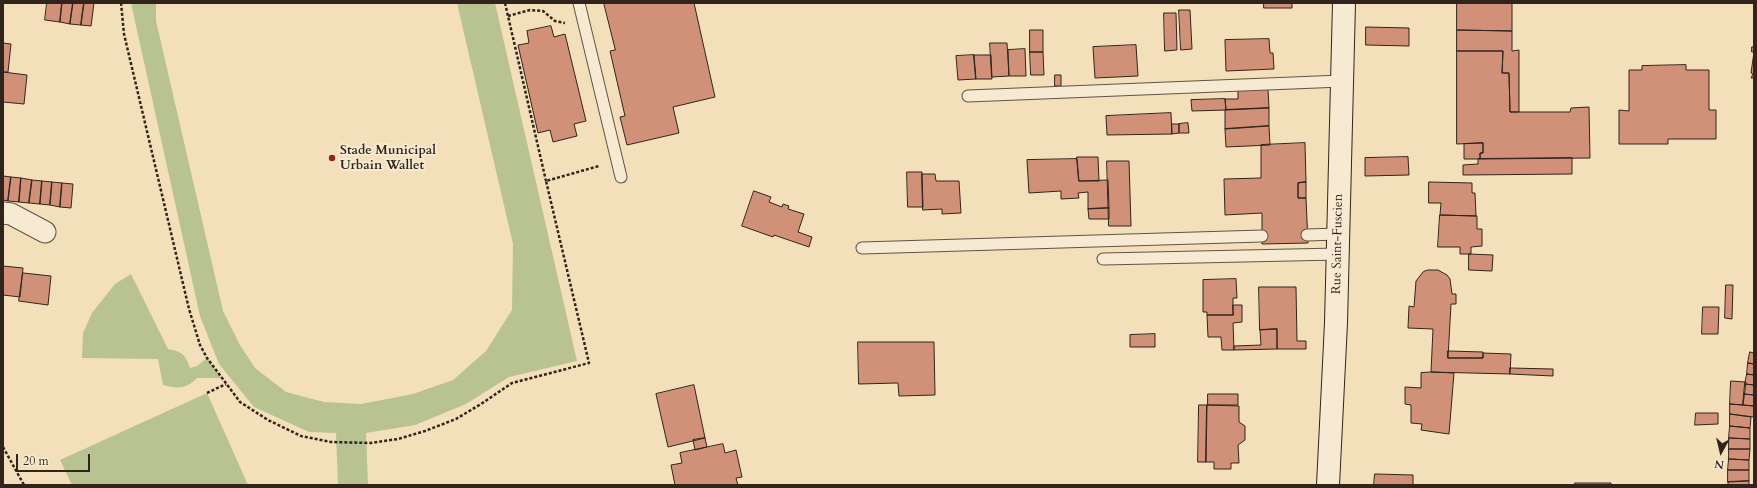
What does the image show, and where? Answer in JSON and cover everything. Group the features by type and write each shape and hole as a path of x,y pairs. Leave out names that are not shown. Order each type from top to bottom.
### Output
{"main road":[{"name":"Rue Saint-Fuscien","path":"1328,485 1338,244 1344,3"}],"street":[{"path":"3,213 11,214 45,232"}],"lane":[{"path":"580,3 621,177"},
{"path":"968,96 1342,81"},
{"path":"1307,235 1338,244"},
{"path":"862,248 1262,236"},
{"path":"1103,259 1338,244"}],"path":[{"path":"121,3 124,34 188,309 200,345 207,358 240,402 268,420 301,436 331,442 370,443 398,439 425,431 456,419 512,383 588,364 505,3"},
{"path":"508,16 530,10 543,11 555,21 567,24 583,19"},
{"path":"546,181 617,161"},
{"path":"207,393 226,384"},
{"path":"3,447 24,485"}],"green space":[{"path":"131,3 156,3 156,21 223,311 240,345 255,368 286,392 324,402 361,404 413,394 453,380 486,351 512,310 513,244 457,3 495,3 577,361 509,377 466,404 415,425 366,433 368,485 338,485 336,433 309,432 254,407 219,364 200,316"},
{"path":"131,274 168,349 183,354 190,368 197,366 207,358 221,378 197,378 185,386 173,387 163,385 158,359 82,358 83,333 92,313 115,284"},
{"path":"207,393 248,485 72,485 60,460"}],"building":[{"path":"47,3 62,3 60,22 45,20"},
{"path":"62,3 73,3 70,24 60,22"},
{"path":"73,3 84,3 81,25 70,24"},
{"path":"84,3 94,3 91,26 81,25"},
{"path":"604,3 694,3 715,97 673,107 679,133 627,145 620,117 625,116 610,51 615,50"},
{"path":"1264,3 1292,3 1292,8 1264,8"},
{"path":"1457,3 1512,3 1512,31 1457,30"},
{"path":"1179,10 1190,10 1192,49 1181,50"},
{"path":"1164,13 1176,13 1177,50 1165,51"},
{"path":"551,26 554,37 565,34 586,121 574,124 577,136 553,142 550,130 538,133 518,45 529,43 527,31"},
{"path":"1366,27 1409,28 1409,46 1366,45"},
{"path":"1030,30 1043,30 1043,52 1030,52"},
{"path":"1457,30 1512,31 1512,51 1519,50 1519,112 1510,112 1509,73 1502,73 1503,51 1457,51"},
{"path":"1269,39 1270,53 1273,53 1274,69 1226,71 1225,40"},
{"path":"3,43 11,44 8,72 3,72"},
{"path":"990,43 1007,43 1009,76 992,77"},
{"path":"1136,45 1138,76 1095,78 1093,47"},
{"path":"1025,49 1026,76 1009,76 1008,50"},
{"path":"1457,51 1503,51 1502,73 1509,73 1510,112 1570,112 1571,108 1589,107 1590,158 1480,159 1480,153 1483,153 1483,143 1457,144"},
{"path":"1030,52 1043,52 1044,75 1031,75"},
{"path":"1754,52 1754,78 1751,78 1753,74 1751,73"},
{"path":"974,55 976,79 958,80 956,56"},
{"path":"974,55 991,55 992,79 976,79"},
{"path":"1686,65 1686,70 1709,70 1709,110 1716,110 1716,139 1668,139 1668,144 1619,144 1619,110 1629,111 1629,70 1642,70 1642,66"},
{"path":"3,72 27,75 24,104 3,102"},
{"path":"1055,75 1061,75 1061,86 1055,86"},
{"path":"1268,89 1269,108 1226,110 1225,99 1238,99 1238,91"},
{"path":"1225,99 1226,110 1192,111 1191,100"},
{"path":"1269,108 1269,126 1225,129 1225,110"},
{"path":"1171,113 1172,134 1107,135 1106,116"},
{"path":"1188,123 1189,133 1179,133 1179,124"},
{"path":"1172,124 1179,124 1179,133 1172,134"},
{"path":"1269,126 1270,145 1226,147 1225,129"},
{"path":"1305,143 1306,182 1298,183 1298,198 1306,198 1308,243 1262,244 1262,213 1225,215 1224,179 1261,178 1261,145"},
{"path":"1483,143 1483,153 1480,153 1480,159 1464,159 1464,144"},
{"path":"1077,157 1098,157 1099,181 1079,181"},
{"path":"1408,157 1409,175 1365,176 1365,158"},
{"path":"1572,158 1572,174 1463,175 1463,165 1478,164 1478,159"},
{"path":"1077,159 1079,181 1108,180 1109,208 1088,209 1088,192 1078,193 1079,198 1061,199 1061,191 1029,193 1027,160"},
{"path":"1107,161 1129,161 1131,226 1109,226"},
{"path":"907,172 922,172 923,207 908,207"},
{"path":"922,174 935,174 936,181 959,181 961,213 942,214 942,209 923,210"},
{"path":"3,176 11,177 8,201 3,200"},
{"path":"11,177 21,178 19,202 8,201"},
{"path":"21,178 32,180 29,203 19,202"},
{"path":"32,180 42,181 40,204 29,203"},
{"path":"42,181 52,182 50,205 40,204"},
{"path":"52,182 62,183 60,207 50,205"},
{"path":"1306,182 1306,198 1298,198 1298,183"},
{"path":"1429,182 1472,183 1472,193 1475,193 1476,216 1440,215 1441,203 1429,203"},
{"path":"62,183 73,184 71,208 60,207"},
{"path":"754,191 771,197 769,202 782,207 783,204 789,206 788,209 804,214 798,232 812,237 809,247 774,235 773,237 742,226"},
{"path":"1109,208 1109,219 1089,219 1088,209"},
{"path":"1440,215 1477,216 1477,229 1482,229 1482,246 1471,247 1471,254 1460,254 1460,247 1438,247"},
{"path":"1469,254 1493,255 1492,271 1469,270"},
{"path":"3,266 23,268 20,297 3,295"},
{"path":"1428,270 1438,270 1447,275 1450,279 1452,294 1456,294 1456,304 1451,304 1448,358 1483,358 1483,353 1511,354 1510,374 1431,372 1433,329 1408,328 1409,306 1414,307 1416,281 1423,272"},
{"path":"23,273 51,276 48,305 19,301"},
{"path":"1236,279 1237,298 1233,298 1233,315 1207,315 1207,312 1203,312 1203,280"},
{"path":"1726,285 1733,285 1732,319 1725,318"},
{"path":"1259,287 1296,287 1297,341 1306,341 1306,349 1277,349 1277,329 1260,330"},
{"path":"1233,305 1242,305 1242,322 1233,323 1234,350 1222,350 1221,337 1208,337 1207,315 1233,315"},
{"path":"1703,307 1719,307 1718,334 1702,334"},
{"path":"1277,329 1277,349 1234,350 1234,346 1261,345 1260,330"},
{"path":"1155,334 1155,347 1130,347 1130,335"},
{"path":"858,342 934,342 935,395 899,396 898,383 859,384"},
{"path":"1448,351 1483,352 1483,358 1448,358"},
{"path":"1750,352 1754,353 1754,364 1748,363"},
{"path":"1748,363 1754,364 1754,375 1747,374"},
{"path":"1510,368 1553,369 1553,376 1510,374"},
{"path":"1421,373 1454,373 1449,434 1421,430 1422,424 1411,423 1411,405 1405,404 1405,387 1421,388"},
{"path":"1747,374 1754,375 1754,385 1745,384"},
{"path":"1731,381 1746,382 1743,405 1730,404"},
{"path":"1745,384 1754,385 1754,395 1744,394"},
{"path":"694,385 705,438 668,447 656,394"},
{"path":"1208,394 1238,394 1238,405 1208,405"},
{"path":"1744,394 1754,395 1754,406 1743,405"},
{"path":"1730,404 1754,406 1754,417 1730,414"},
{"path":"1199,405 1207,405 1206,462 1198,462"},
{"path":"1207,405 1239,406 1239,422 1245,426 1245,440 1238,445 1239,463 1231,463 1231,469 1214,469 1214,462 1206,462"},
{"path":"1696,413 1718,413 1718,424 1695,425"},
{"path":"1730,414 1751,417 1750,428 1730,426"},
{"path":"1730,426 1750,428 1750,439 1729,438"},
{"path":"705,438 707,447 695,450 693,440"},
{"path":"1729,438 1750,439 1750,449 1729,449"},
{"path":"723,444 725,453 736,450 742,477 736,478 738,485 675,485 671,465 682,463 680,453"},
{"path":"1729,449 1750,449 1749,460 1729,459"},
{"path":"1729,459 1749,460 1749,470 1728,470"},
{"path":"1728,470 1749,470 1749,481 1728,482"},
{"path":"1375,474 1413,475 1413,485 1374,485"},
{"path":"1749,481 1749,485 1728,485 1728,482"},
{"path":"1575,483 1611,483 1611,485 1575,485"}],"place":[{"name":"Stade Municipal Urbain Wallet","path":"332,158"}]}
